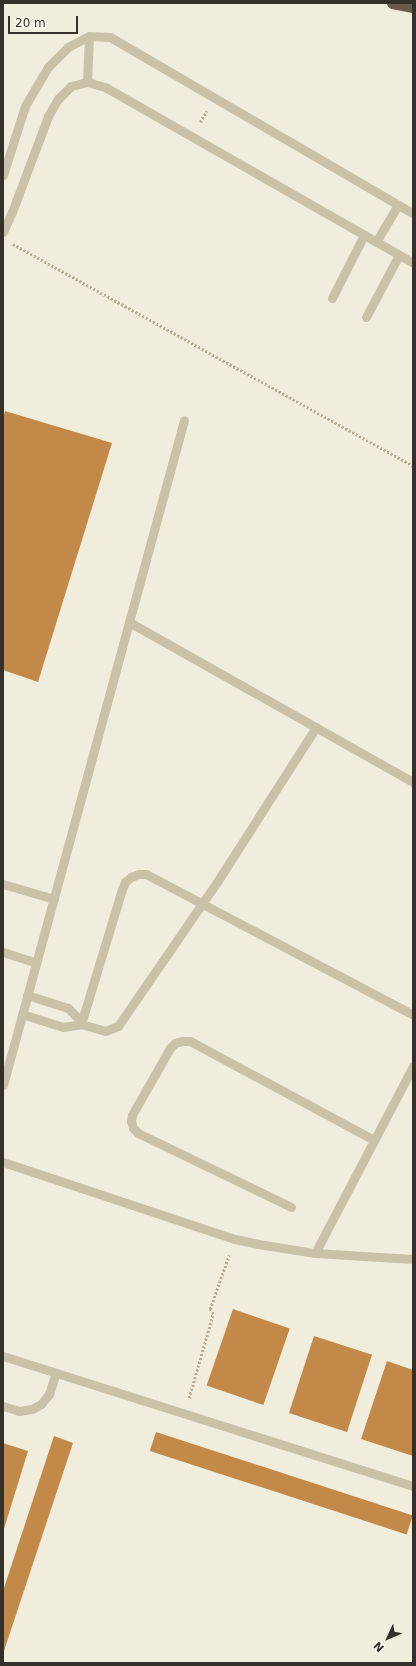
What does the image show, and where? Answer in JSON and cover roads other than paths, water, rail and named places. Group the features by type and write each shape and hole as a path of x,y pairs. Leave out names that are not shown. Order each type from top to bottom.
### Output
{"highway":[{"path":"392,3 413,7"}],"lane":[{"path":"87,82 89,36"},
{"path":"3,175 25,106 48,67 68,47 89,36 110,37 413,213"},
{"path":"3,232 48,116 58,99 71,86 87,82 105,87 413,263"},
{"path":"376,242 398,205"},
{"path":"332,298 364,235"},
{"path":"366,317 399,255"},
{"path":"3,1085 184,420"},
{"path":"129,622 413,782"},
{"path":"22,1014 63,1026 82,1024 105,1031 118,1026 202,904 316,728"},
{"path":"82,1024 125,882 131,877 139,874 146,874 413,1015"},
{"path":"3,884 54,899"},
{"path":"3,952 36,963"},
{"path":"27,995 68,1008 82,1024"},
{"path":"291,1207 138,1133 133,1128 131,1121 132,1115 170,1048 176,1043 182,1040 190,1041 374,1140"},
{"path":"315,1253 413,1066"},
{"path":"3,1162 235,1239 315,1253 413,1259"},
{"path":"3,1356 413,1486"},
{"path":"3,1406 19,1411 32,1409 41,1404 49,1394 56,1373"}]}
